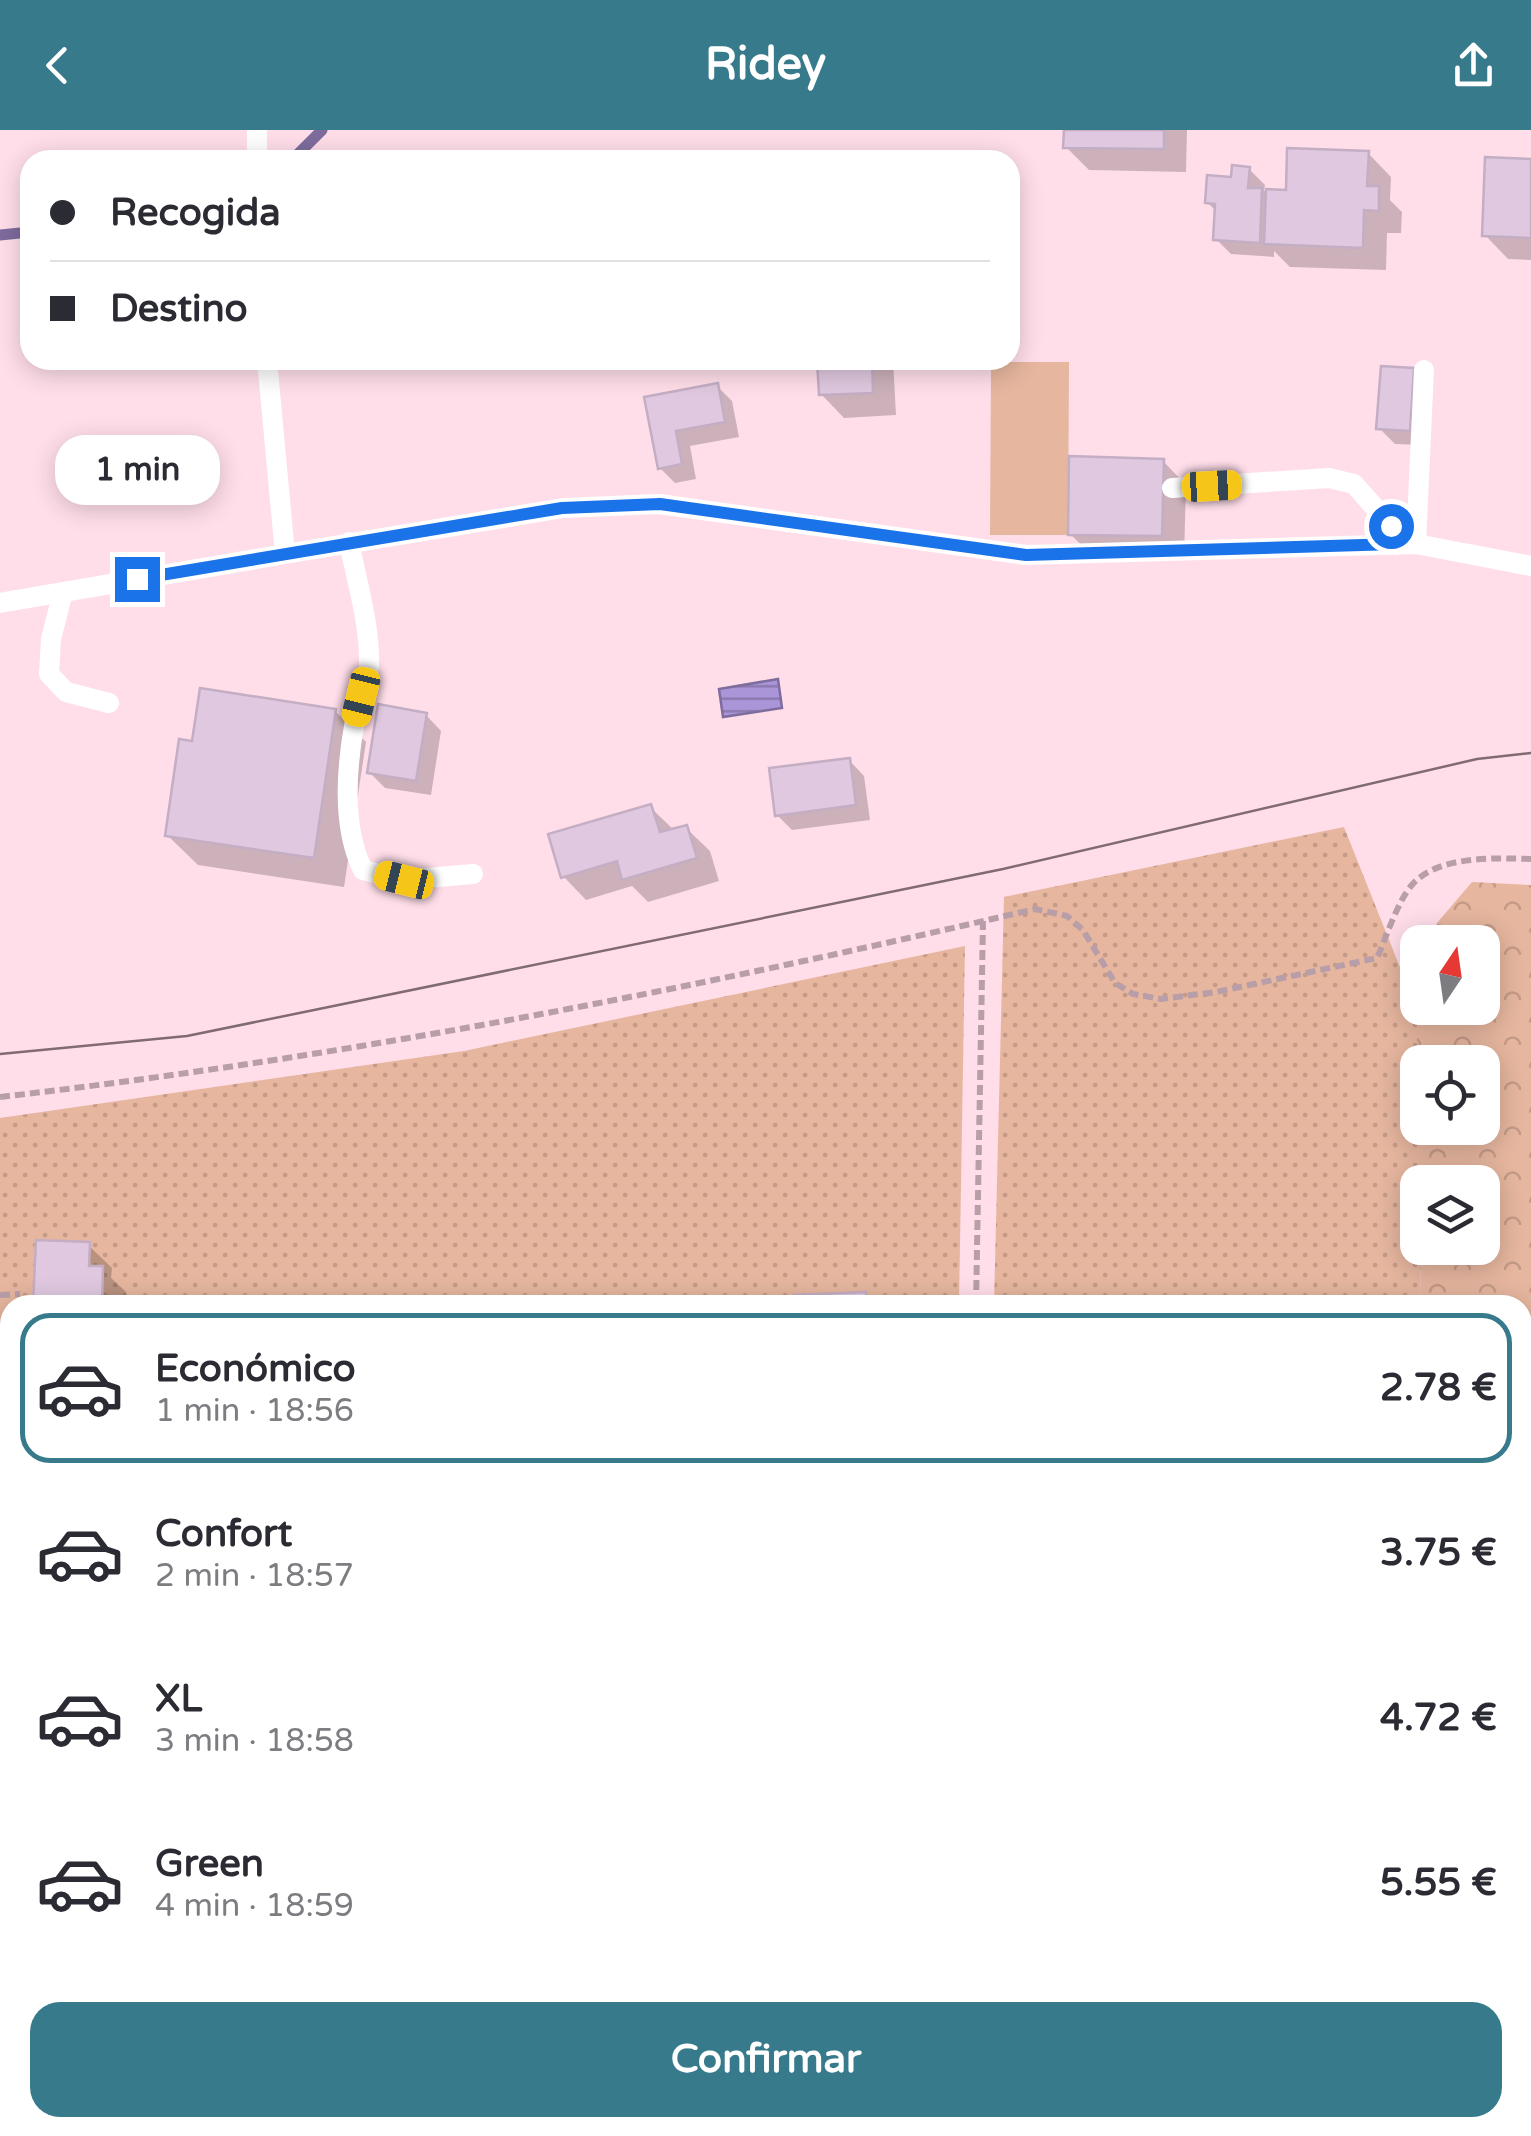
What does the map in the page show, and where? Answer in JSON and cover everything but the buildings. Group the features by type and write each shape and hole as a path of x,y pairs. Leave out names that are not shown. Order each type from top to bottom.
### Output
{"lane":[{"path":"268,370 285,554"},
{"path":"1406,544 1424,370"},
{"path":"1172,488 1329,478 1354,484 1406,544"},
{"path":"0,602 562,508 660,504 1026,555 1406,544 1531,566"},
{"path":"350,542 369,668 354,726 348,798 351,846 363,870 404,880 473,874"},
{"path":"63,592 49,674 66,692 109,703"}],"path":[{"path":"0,1096 164,1078 441,1035 622,1000 1035,909 1067,916 1083,930 1114,982 1133,994 1161,999 1216,992 1376,958 1412,885 1446,865 1486,858 1531,859"},
{"path":"976,1295 983,921"},
{"path":"10,1295 20,1294"}],"green space":[{"path":"1020,362 1069,362 1068,535 990,535 991,370 1020,370"},
{"path":"1344,827 1400,967 1400,1025 1417,1025 1417,1045 1400,1045 1400,1145 1419,1145 1419,1165 1400,1165 1400,1265 1420,1265 1421,1295 994,1295 1004,897"},
{"path":"1472,882 1531,885 1531,1295 1421,1295 1420,1265 1500,1265 1500,1165 1419,1165 1418,1145 1500,1145 1500,1045 1417,1045 1417,1025 1500,1025 1500,925 1437,925"},
{"path":"965,946 959,1295 0,1295 0,1118 464,1051"}],"shaded area":[{"path":"778,679 782,708 723,717 719,689"}],"waterway":[{"path":"302,150 322,130"},
{"path":"0,235 20,233"}],"tram line":[{"path":"0,1054 187,1036 1003,869 1477,759 1531,753"}],"route":[{"path":"137,579 562,508 660,504 1026,555 1396,544 1391,526"}]}
